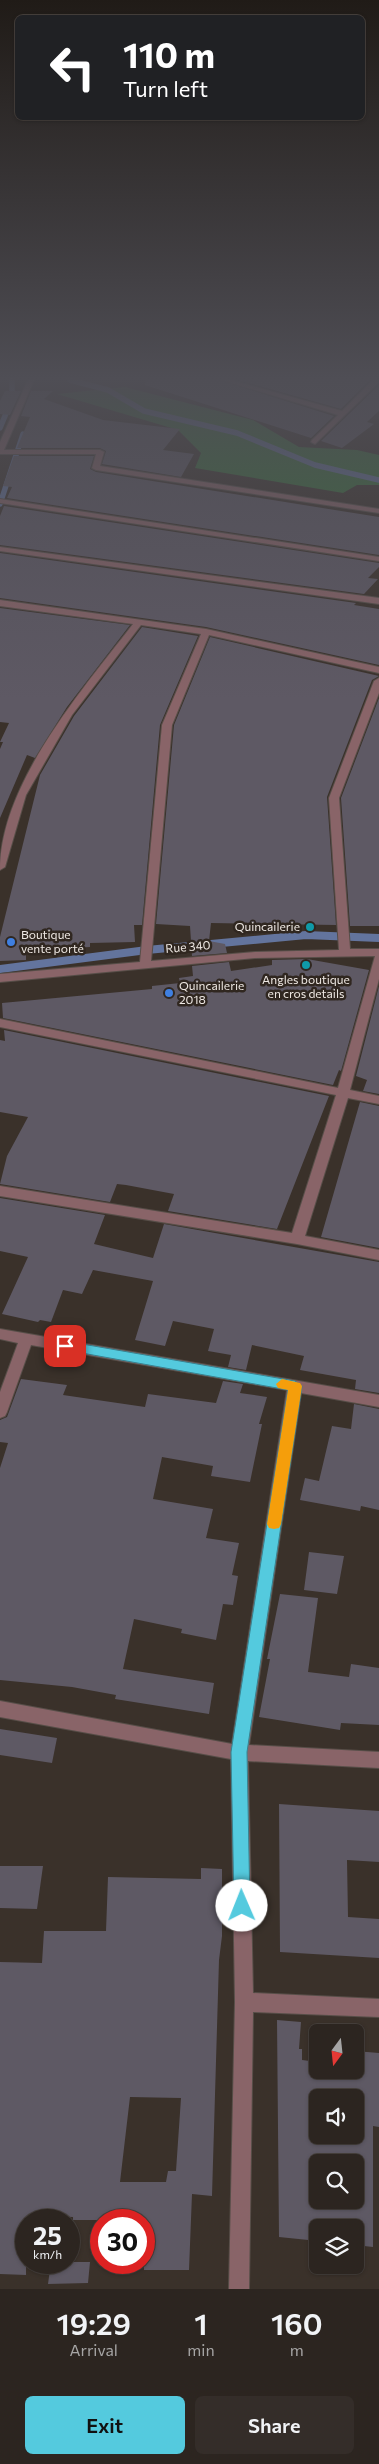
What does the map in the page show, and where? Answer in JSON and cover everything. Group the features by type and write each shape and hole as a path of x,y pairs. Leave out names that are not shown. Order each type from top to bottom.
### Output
{"street":[{"path":"217,487 379,512"},
{"path":"0,501 379,559"},
{"path":"0,549 378,599"},
{"path":"0,602 206,632 379,670"},
{"path":"0,867 21,795 68,714 139,622"},
{"path":"145,965 167,725 206,632"},
{"path":"345,952 334,798 379,681"},
{"name":"Rue 340","path":"0,978 255,955 379,952"},
{"path":"297,1239 343,1093 379,958"},
{"path":"0,1023 379,1100"},
{"path":"0,1191 297,1239 379,1255"},
{"path":"0,1334 379,1402"},
{"path":"0,1412 26,1339"},
{"path":"239,2289 244,2002 239,1752 295,1386"},
{"path":"0,1708 239,1752 379,1760"},
{"path":"244,2002 379,2008"}],"green space":[{"path":"306,487 354,487 343,493"}],"building":[{"path":"10,487 189,487 379,517 379,555 7,498 12,487"},
{"path":"4,506 379,563 379,567 368,578 378,579 364,594 0,545 0,516"},
{"path":"0,553 356,603 354,605 379,609 379,665 206,627 0,598"},
{"path":"0,608 130,625 67,707 35,758 27,755 0,818 0,749 3,742 0,742 9,723 0,722"},
{"path":"142,627 198,636 160,725 142,925 134,925 135,942 90,943 90,947 50,949 50,952 26,954 26,960 0,961 0,937 40,775 74,716"},
{"path":"210,637 379,676 372,680 327,797 336,925 211,923 209,941 225,944 227,953 192,956 190,926 156,924 174,725"},
{"path":"379,698 379,926 350,926 341,798"},
{"path":"307,959 369,970 341,1071 339,1070 333,1085 3,1018 2,1003 152,989 152,986 180,983 179,978 193,976 192,966 229,962 231,971 272,965 272,960"},
{"path":"379,986 379,1094 363,1091 367,1080 356,1076"},
{"path":"4,1030 329,1096 277,1229 168,1211 174,1194 126,1185 117,1184 110,1202 0,1184 7,1156 28,1117 0,1112 0,1040 5,1041"},
{"path":"360,1102 379,1106 379,1248 321,1237"},
{"path":"0,1198 105,1215 94,1244 153,1258 164,1224 379,1262 379,1393 355,1389 356,1380 300,1370 304,1356 252,1345 246,1370 228,1367 231,1355 208,1351 214,1329 173,1321 165,1346 135,1340 153,1281 93,1270 82,1294 63,1290 51,1322 40,1320 38,1322 2,1314 28,1257 0,1251"},
{"path":"21,1379 67,1385 63,1395 145,1407 148,1394 216,1403 223,1381 243,1384 240,1393 267,1397 259,1424 262,1424 250,1482 211,1476 213,1466 162,1457 153,1499 213,1509 206,1538 239,1543 232,1575 238,1576 233,1605 223,1604 216,1640 181,1633 182,1629 134,1619 123,1669 214,1683 209,1714 115,1699 116,1695 72,1687 0,1680 0,1468 8,1443 0,1442 0,1420 7,1417"},
{"path":"354,1404 379,1409 379,1510 361,1506 360,1511 300,1500 305,1478 319,1481 332,1426 351,1429"},
{"path":"309,1552 344,1556 337,1594 304,1590"},
{"path":"280,1594 318,1598 308,1672 349,1677 351,1664 379,1668 379,1725 341,1723 340,1730 259,1717 270,1659 267,1659"},
{"path":"0,1729 57,1738 52,1763 0,1755"},
{"path":"279,1804 379,1811 379,1862 347,1860 348,1917 379,1919 379,1958 280,1952"},
{"path":"0,1866 43,1866 37,1909 0,1908"},
{"path":"201,1868 222,1869 222,1936 219,1960 212,2196 192,2194 189,2270 155,2270 155,2209 90,2209 90,2220 80,2220 80,2209 15,2209 15,2274 26,2275 0,2274 0,1962 42,1963 44,1931 106,1931 108,1877 201,1879","holes":["130,2097 181,2098 176,2171 168,2171 166,2182 120,2182"]},
{"path":"277,2020 301,2022 299,2049 302,2049 302,2060 309,2061 309,2079 364,2079 364,2052 379,2053 379,2127 373,2126 373,2247 364,2246 364,2219 309,2219 309,2240 279,2237"},
{"path":"80,2262 90,2262 88,2283 48,2284 49,2274 80,2274"}],"waterway":[{"path":"0,504 6,487"},
{"path":"0,969 147,950 306,935 379,938"}],"slow traffic":[{"path":"274,1524 295,1386 282,1384"}],"place":[{"name":"Quincailerie","path":"310,927"},
{"name":"Boutique vente porté","path":"11,942"},
{"name":"Angles boutique en cros details","path":"306,965"},
{"name":"Quincailerie 2018","path":"169,993"}],"route":[{"path":"65,1346 295,1386 239,1752 242,1906"}]}
